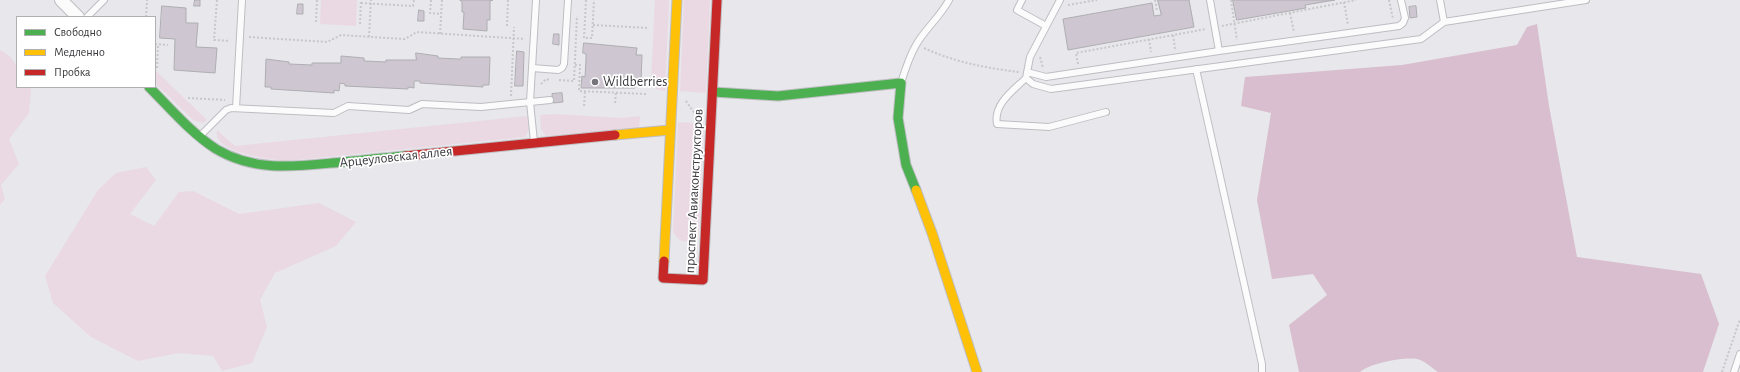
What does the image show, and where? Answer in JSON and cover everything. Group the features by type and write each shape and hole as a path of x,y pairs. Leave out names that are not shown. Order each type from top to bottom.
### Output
{"street":[{"path":"61,0 77,16"},
{"name":"проспект Авиаконструкторов","path":"677,0 663,278 703,280 717,0"},
{"path":"713,92 743,96 778,96 901,83 898,118 906,165 932,233 976,372"},
{"name":"Арцеуловская аллея","path":"151,88 200,136 219,150 242,161 267,166 311,165 670,130"}],"lane":[{"path":"88,16 104,0"},
{"path":"236,108 242,0"},
{"path":"534,144 530,102 536,0"},
{"path":"532,68 558,70 562,68 564,64 568,0"},
{"path":"901,83 910,56 916,44 944,10 948,0"},
{"path":"1022,0 1017,10 1046,26"},
{"path":"1060,0 1030,57 1026,75 1003,100 998,110 997,124 1049,126 1106,112"},
{"path":"1210,0 1218,51"},
{"path":"1026,75 1046,77 1176,57 1394,27 1403,23 1404,18 1401,0"},
{"path":"1440,0 1444,22"},
{"path":"1026,75 1033,84 1052,88 1421,39 1444,22 1586,0"},
{"path":"1196,69 1261,356 1262,372"},
{"path":"200,136 226,110 236,108 334,113 348,106 409,110 422,104 480,107 550,100"},
{"path":"1734,372 1740,354"}],"path":[{"path":"146,16 147,0"},
{"path":"217,0 214,40 240,39 327,42 341,35 405,39 417,32 533,39"},
{"path":"316,22 318,0"},
{"path":"369,37 371,0"},
{"path":"360,24 361,2 371,4 413,6 414,0"},
{"path":"430,0 430,13 441,14"},
{"path":"440,34 442,0"},
{"path":"507,26 508,0"},
{"path":"586,0 584,38 592,38 594,0"},
{"path":"1065,6 1097,0"},
{"path":"1154,0 1157,11"},
{"path":"1231,0 1239,48"},
{"path":"1390,0 1394,27"},
{"path":"1344,2 1350,34"},
{"path":"1290,13 1295,41"},
{"path":"592,25 649,28"},
{"path":"510,104 514,27"},
{"path":"1173,35 1176,57"},
{"path":"1149,39 1153,61"},
{"path":"157,68 157,44 168,45"},
{"path":"916,44 942,57 1026,75"},
{"path":"1040,54 1046,77"},
{"path":"575,65 580,65 580,91 646,94"},
{"path":"584,106 585,91"},
{"path":"615,103 616,92"},
{"path":"504,96 511,95"},
{"path":"188,98 236,101"},
{"path":"679,100 685,100 698,118 704,118"},
{"path":"1722,372 1740,320"}],"shaded area":[{"path":"321,0 357,0 356,26 320,24"},
{"path":"655,0 669,0 665,91 656,89 651,81"},
{"path":"684,0 710,0 706,93 680,91"},
{"path":"1537,24 1549,106 1577,257 1701,274 1719,324 1703,372 1438,372 1422,361 1411,359 1379,363 1360,372 1299,372 1289,325 1327,295 1313,274 1272,279 1257,200 1271,113 1241,106 1245,77 1402,65 1517,45 1527,27"},
{"path":"0,50 11,57 16,65 16,88 31,89 29,113 9,139 19,164 1,185 5,199 0,205"},
{"path":"156,71 207,120 203,123 193,120 156,84"},
{"path":"555,114 621,118 640,116 639,129 546,136 541,129 540,115"},
{"path":"527,116 529,130 525,137 287,161 257,157 233,150 224,145 218,138 217,130 235,146"},
{"path":"678,122 704,124 699,233 693,240 689,241 682,241 673,231"},
{"path":"146,167 156,180 130,214 154,226 179,192 193,191 239,214 319,203 356,222 336,246 275,273 260,300 267,327 252,363 222,371 213,356 179,353 138,361 91,337 53,303 45,276 98,190 116,173"}],"building":[{"path":"195,0 200,0 200,6 194,6"},
{"path":"460,0 493,0 490,1 490,20 487,20 487,31 463,29 464,12 462,12 462,2"},
{"path":"1158,0 1189,0 1194,27 1068,50 1063,19 1152,3 1154,16 1161,15"},
{"path":"1233,0 1335,0 1305,5 1306,8 1237,20"},
{"path":"298,4 303,4 303,14 297,14"},
{"path":"162,6 186,8 186,23 198,23 196,47 217,48 215,73 174,70 175,39 160,38"},
{"path":"1416,6 1417,17 1410,18 1409,7"},
{"path":"419,10 424,11 424,21 418,21"},
{"path":"554,34 559,34 559,45 553,44"},
{"path":"584,43 637,48 636,55 642,55 641,81 635,81 635,88 581,88 582,76 585,77 586,54 583,53"},
{"path":"517,51 524,52 523,86 515,86"},
{"path":"416,53 438,56 438,58 461,59 461,57 490,57 489,85 483,85 483,87 420,83 420,81 414,81 414,88 408,87 408,89 345,86 345,84 340,83 339,91 334,90 334,93 271,89 271,87 265,87 266,59 289,62 289,64 312,65 312,63 341,63 341,56 364,58 364,61 386,62 386,60 416,60"},
{"path":"562,93 563,102 553,103 552,94"}],"traffic: fast":[{"path":"713,92 778,96 901,83 898,118 906,165 916,190"},
{"path":"150,88 181,120 207,143 230,156 244,161 272,166 287,166 405,156"}],"traffic: slow":[{"path":"664,261 677,0"},
{"path":"615,135 670,130"},
{"path":"916,190 932,233 977,372"}],"traffic: jam":[{"path":"664,261 663,278 703,280 717,0"},
{"path":"405,156 615,135"}],"place":[{"name":"Wildberries","path":"595,82"}]}
